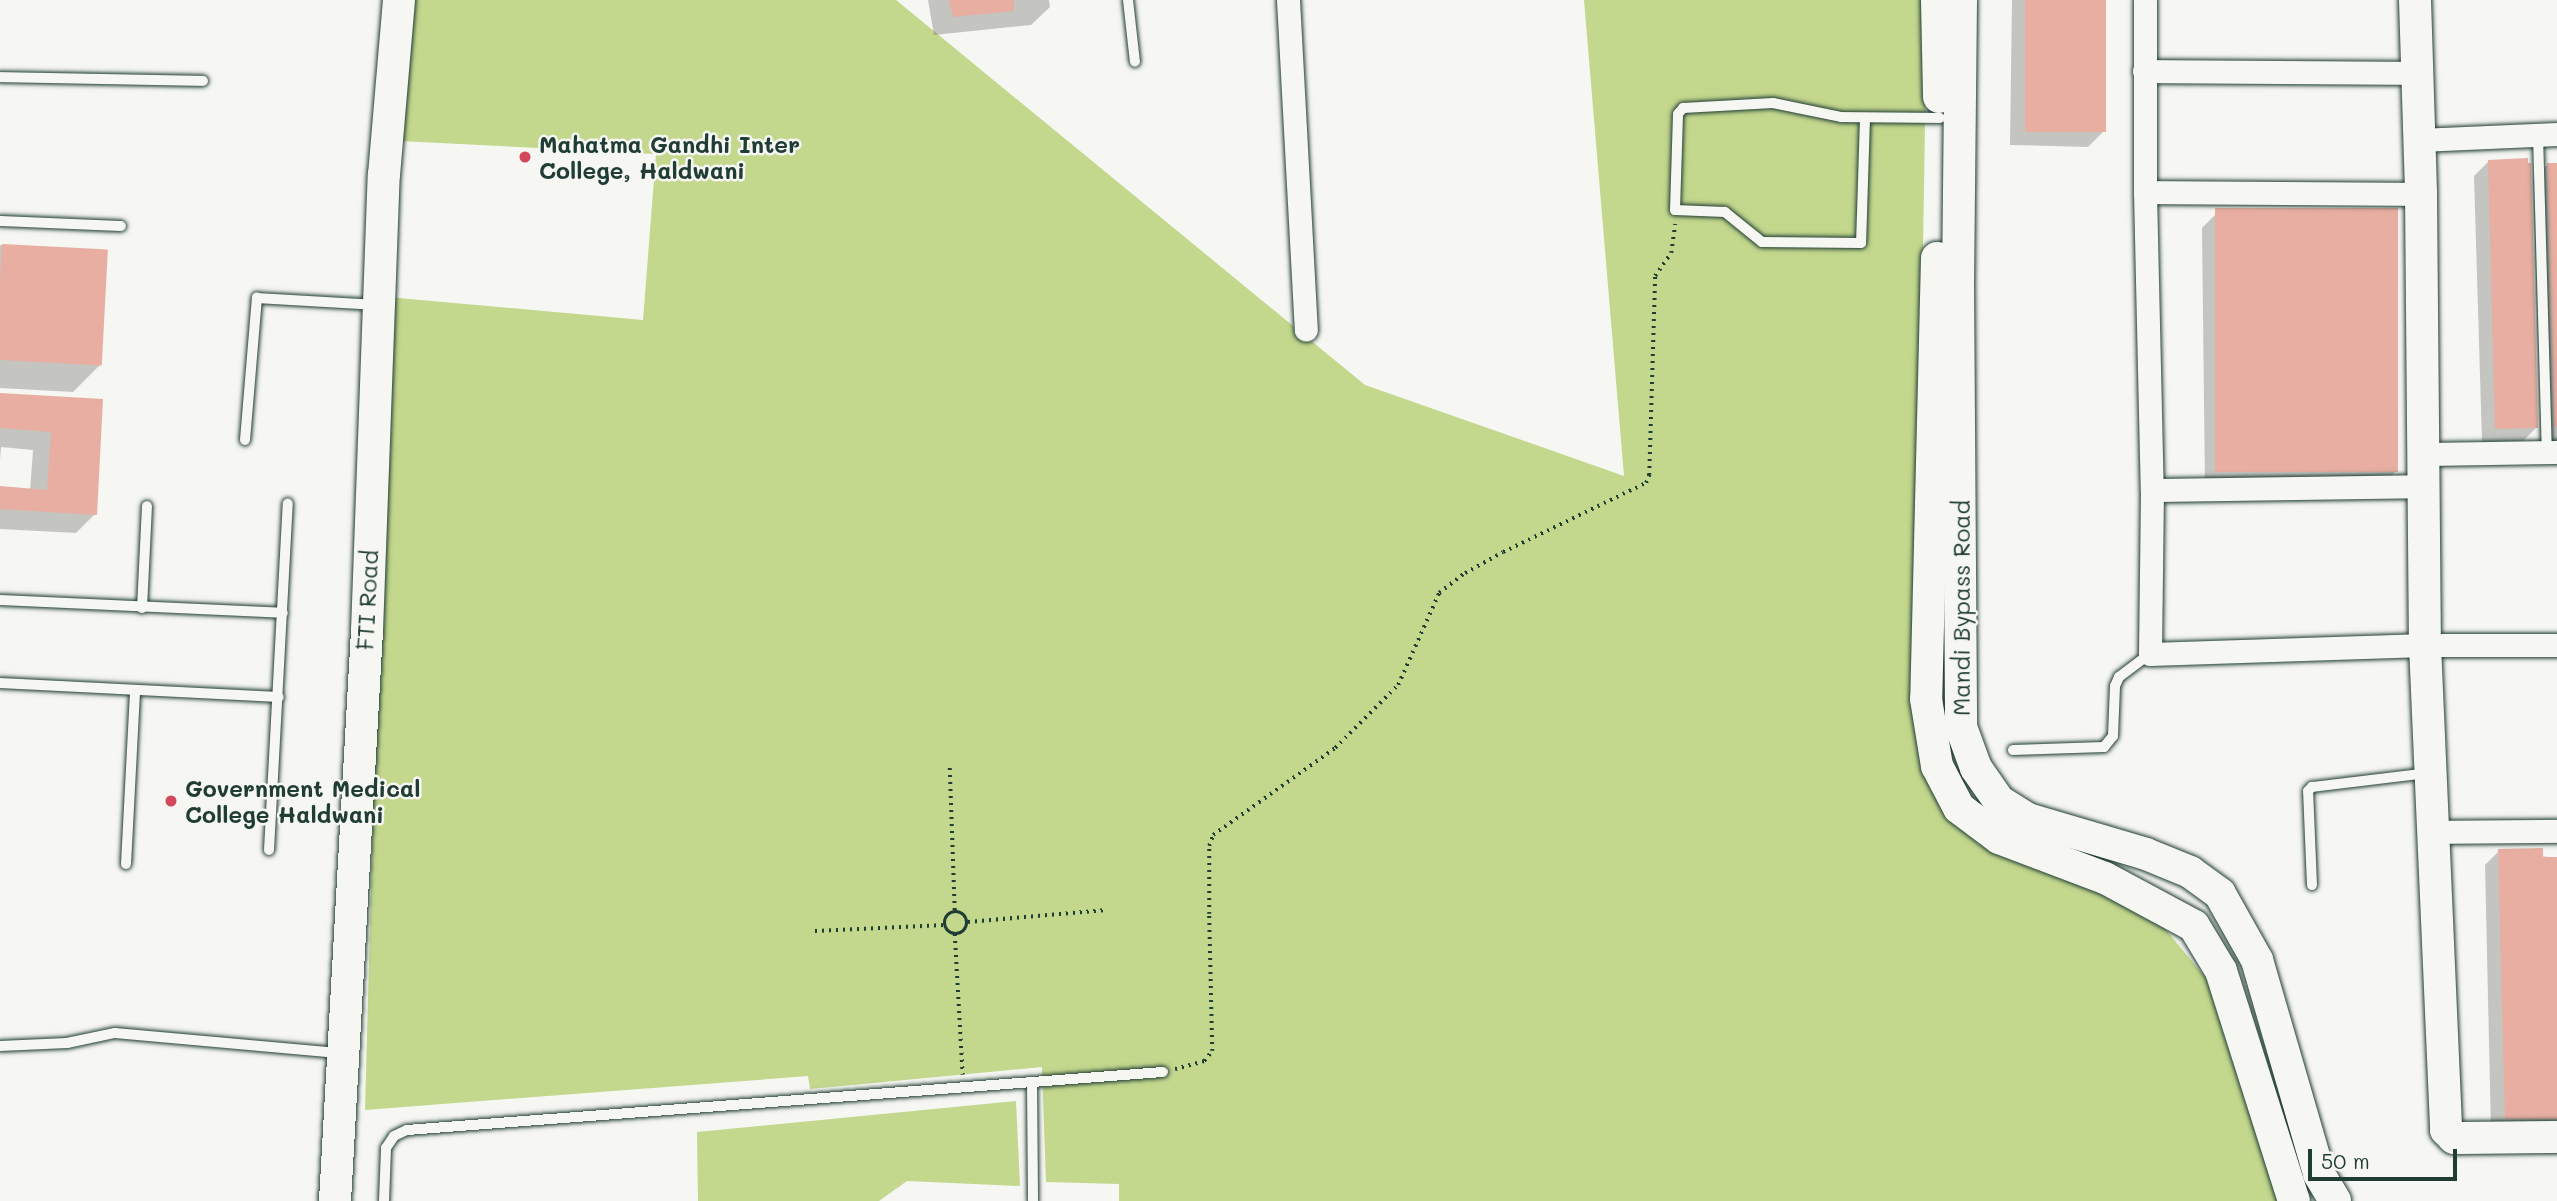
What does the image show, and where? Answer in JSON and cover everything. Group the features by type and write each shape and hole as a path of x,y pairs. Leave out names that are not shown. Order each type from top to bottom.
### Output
{"main road":[{"name":"FTI Road","path":"335,1201 341,1053 367,631 384,175 399,0"},
{"name":"Mandi Bypass Road","path":"1937,0 1940,118 1926,699 1937,766 1959,808 1999,838 2105,878 2194,926 2221,971 2294,1201"},
{"name":"Mandi Bypass Road","path":"1961,0 1958,280 1961,727 1976,768 1998,800 2028,819 2146,855 2190,872 2220,894 2257,960 2319,1174 2335,1201"},
{"path":"2415,0 2421,194 2425,645 2446,1130 2454,1138 2557,1137"}],"street":[{"path":"1288,0 1306,330"},
{"path":"2145,0 2145,192 2152,490 2151,654 2425,645 2557,645"},
{"path":"2144,71 2417,73"},
{"path":"2419,140 2548,135"},
{"path":"2145,192 2421,194"},
{"path":"2423,454 2552,452"},
{"path":"2152,490 2423,486"},
{"path":"2434,832 2557,831"}],"lane":[{"path":"1128,0 1135,62"},
{"path":"0,77 204,81"},
{"path":"1865,118 1861,243 1762,242 1725,212 1677,211 1678,114 1683,108 1773,103 1842,117 1940,118"},
{"path":"2548,135 2552,452"},
{"path":"0,220 121,226"},
{"path":"245,440 257,298 379,305"},
{"path":"268,850 279,697 288,504"},
{"path":"142,608 147,506"},
{"path":"0,600 283,613"},
{"path":"2013,750 2104,747 2113,736 2115,686 2119,677 2151,654"},
{"path":"0,683 279,697"},
{"path":"126,864 135,690"},
{"path":"2312,885 2308,791 2312,787 2430,773"},
{"path":"0,1046 67,1043 115,1033 341,1053"},
{"path":"384,1201 386,1148 394,1136 407,1130 1163,1072"},
{"path":"1031,1082 1033,1201"}],"path":[{"path":"1163,1072 1204,1060 1212,1051 1209,846 1213,835 1335,748 1398,685 1439,593 1465,573 1503,552 1646,483 1649,475 1655,276 1671,253 1677,211"},
{"path":"950,768 955,912"},
{"path":"968,922 1106,910"},
{"path":"955,912 965,915 968,922"},
{"path":"945,925 946,918 955,912"},
{"path":"955,934 962,932 968,922"},
{"path":"815,931 945,925 955,934 964,1087"}],"green space":[{"path":"409,0 896,0 1365,385 1624,476 1584,0 1927,0 1919,496 1938,792 2156,918 2220,995 2283,1201 1119,1201 1119,1184 1046,1182 1042,1067 810,1089 808,1076 365,1110 387,297 643,320 656,154 400,141"},
{"path":"1016,1101 1020,1186 907,1181 879,1201 698,1201 697,1132"}],"building":[{"path":"949,0 1014,0 1014,11 953,17"},
{"path":"2025,0 2106,0 2106,132 2025,132"},
{"path":"2528,158 2528,163 2531,163 2538,428 2495,429 2488,160"},
{"path":"2547,163 2557,163 2557,427 2554,427"},
{"path":"2215,208 2398,208 2398,472 2215,472"},
{"path":"2,244 108,250 102,365 0,360"},
{"path":"0,393 103,399 97,515 0,509 0,486 47,490 51,432 0,428"},
{"path":"2543,848 2543,857 2557,857 2557,1119 2505,1119 2498,849"}],"place":[{"name":"Mahatma Gandhi Inter College, Haldwani","path":"525,157"},
{"name":"Government Medical College Haldwani","path":"171,801"}]}
